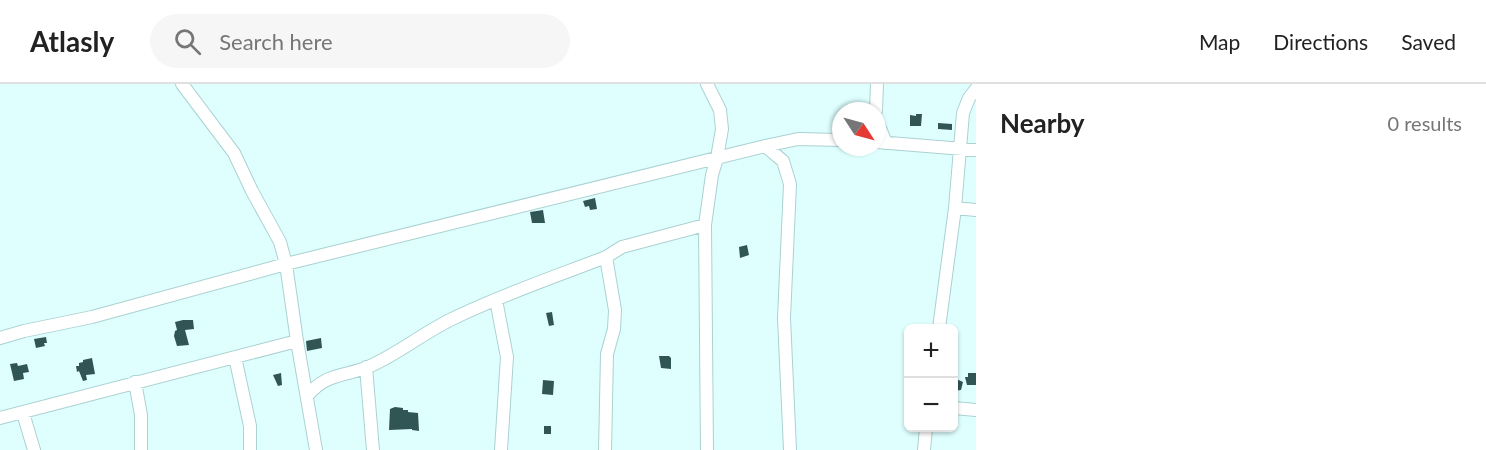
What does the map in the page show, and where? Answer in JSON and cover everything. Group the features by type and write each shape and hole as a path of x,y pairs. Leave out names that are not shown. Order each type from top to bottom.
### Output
{"street":[{"path":"182,84 234,153 280,242 286,264 316,450"},
{"path":"707,84 720,110 722,129 712,175 705,225 707,450"},
{"path":"876,102 877,84"},
{"path":"940,324 955,208 963,113 969,98 976,90"},
{"path":"0,338 92,317 286,264 765,146 798,139 832,140"},
{"path":"886,142 976,150"},
{"path":"765,146 783,161 790,184 784,318 790,450"},
{"path":"955,208 976,210"},
{"path":"307,396 316,385 329,378 366,367 408,346 450,320 496,300 606,257 622,247 705,225"},
{"path":"605,450 607,354 614,329 615,310 606,257"},
{"path":"496,300 507,357 501,450"},
{"path":"0,418 297,342"},
{"path":"235,357 250,426 250,450"},
{"path":"366,367 373,450"},
{"path":"135,382 141,414 141,450"},
{"path":"958,408 976,410"},
{"path":"23,412 34,450"},
{"path":"924,450 926,432"}],"building":[{"path":"916,114 922,114 921,126 910,126 910,115 916,116"},
{"path":"938,123 952,124 952,130 938,129"},
{"path":"595,198 597,209 590,210 589,206 585,207 583,201"},
{"path":"543,210 545,223 532,223 530,212"},
{"path":"747,245 749,255 740,258 739,247"},
{"path":"552,312 554,325 549,326 546,313"},
{"path":"193,320 194,329 185,330 189,345 177,346 174,336 177,330 175,322"},
{"path":"46,337 45,346 36,348 34,339"},
{"path":"321,338 322,348 307,351 306,341"},
{"path":"659,356 671,358 671,369 661,368"},
{"path":"92,358 95,374 86,375 87,380 83,381 76,366 79,366 83,360"},
{"path":"17,363 18,366 27,364 29,372 23,373 24,379 14,381 10,364"},
{"path":"281,373 282,385 278,386 273,375"},
{"path":"968,373 976,373 976,385 967,385 965,377 968,377"},
{"path":"543,380 554,381 553,395 542,394"},
{"path":"958,380 963,382 961,390 958,390"},
{"path":"395,407 418,413 419,431 389,430 390,409"},
{"path":"544,426 551,426 551,434 544,434"}]}
